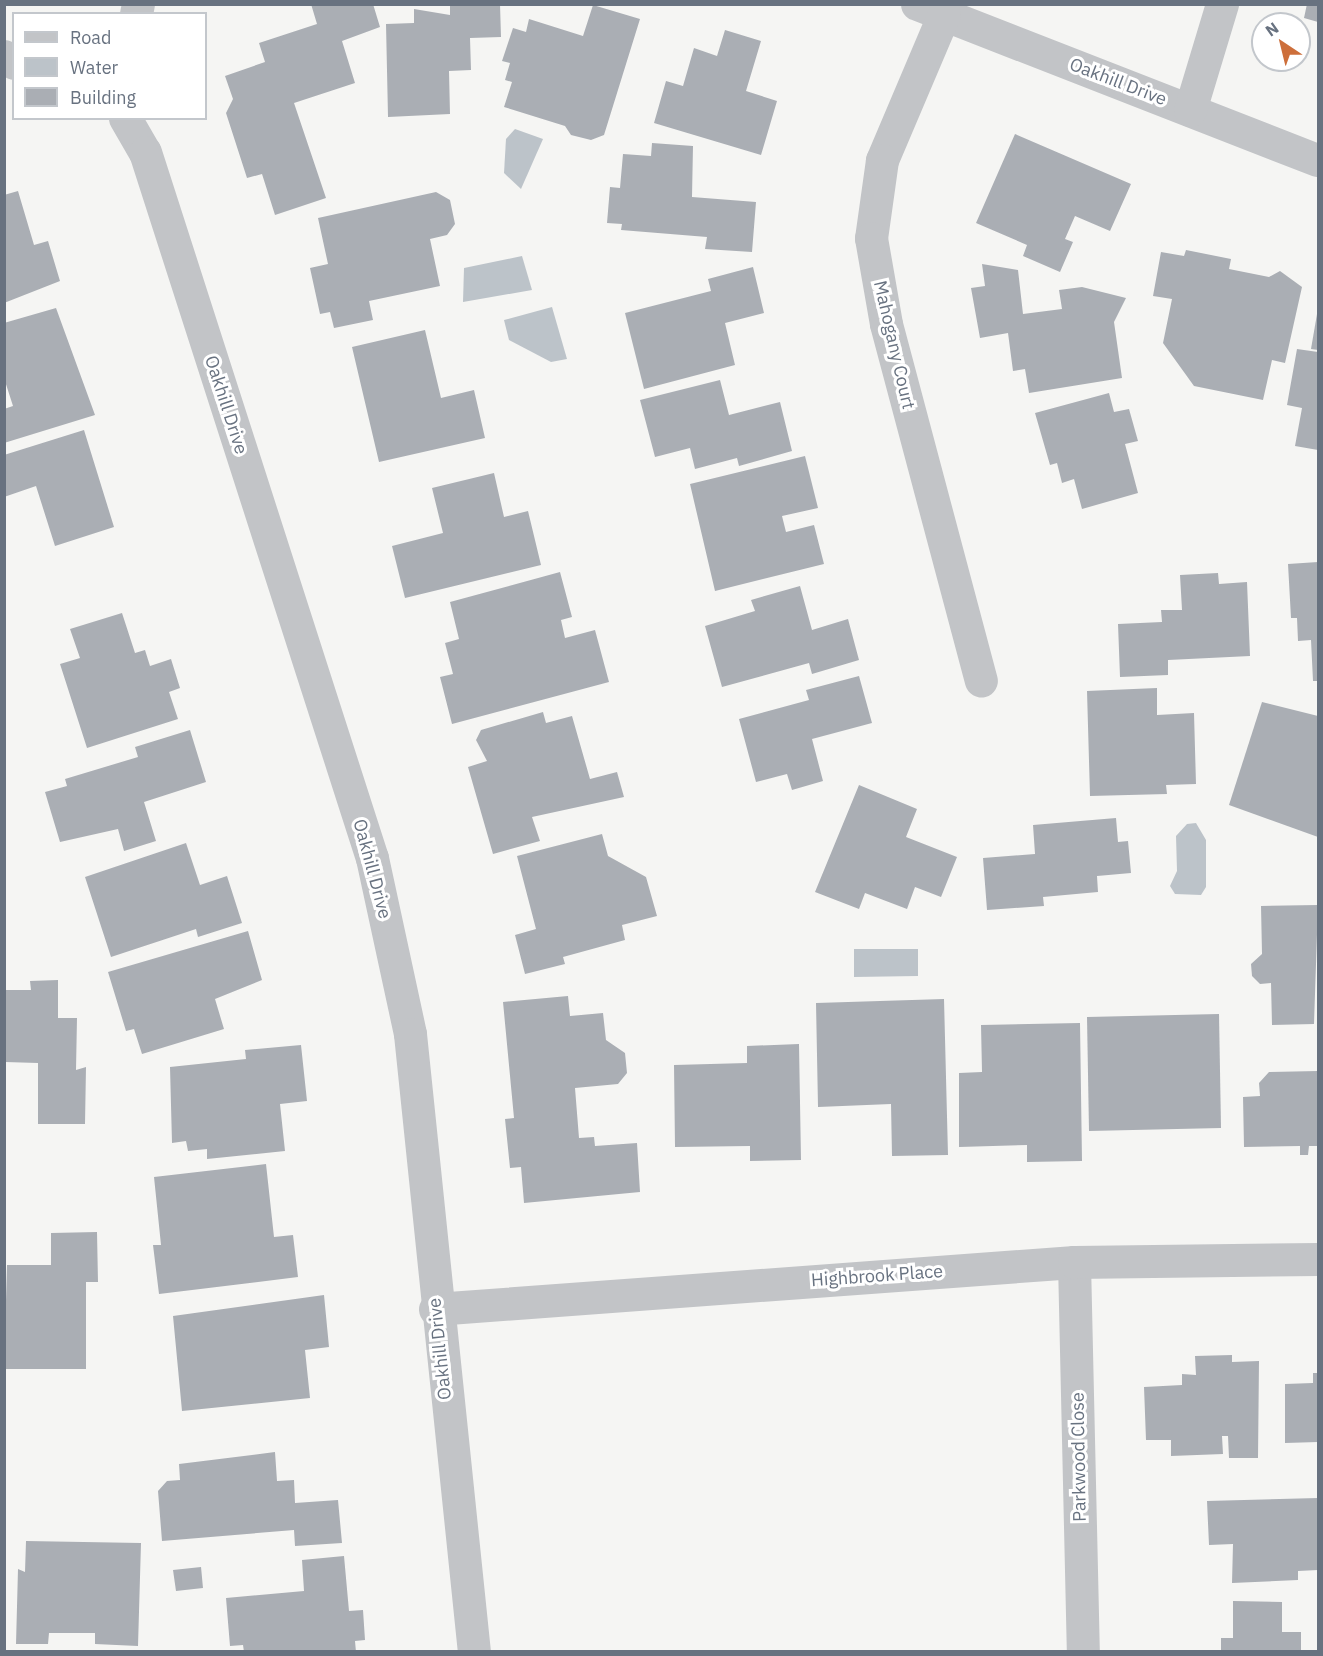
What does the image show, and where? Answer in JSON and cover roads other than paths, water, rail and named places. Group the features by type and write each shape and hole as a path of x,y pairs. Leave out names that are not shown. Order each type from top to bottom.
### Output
{"street":[{"path":"1190,110 1222,4"},
{"name":"Oakhill Drive","path":"930,9 1318,160"},
{"name":"Mahogany Court","path":"930,9 882,160 871,238 886,324 981,681"},
{"name":"Oakhill Drive","path":"126,120 144,152 372,858 410,1034 435,1309 474,1652"},
{"name":"Highbrook Place","path":"435,1309 1074,1262 1318,1259"},
{"name":"Parkwood Close","path":"1074,1262 1083,1652"}],"water":[{"path":"515,129 543,139 521,189 504,173 506,139"},
{"path":"522,256 532,290 463,302 464,268"},
{"path":"552,307 567,359 551,362 509,340 504,320"},
{"path":"1196,823 1206,840 1206,887 1201,895 1175,894 1170,886 1177,871 1176,836 1187,824"},
{"path":"854,949 918,949 918,976 854,977"}]}
